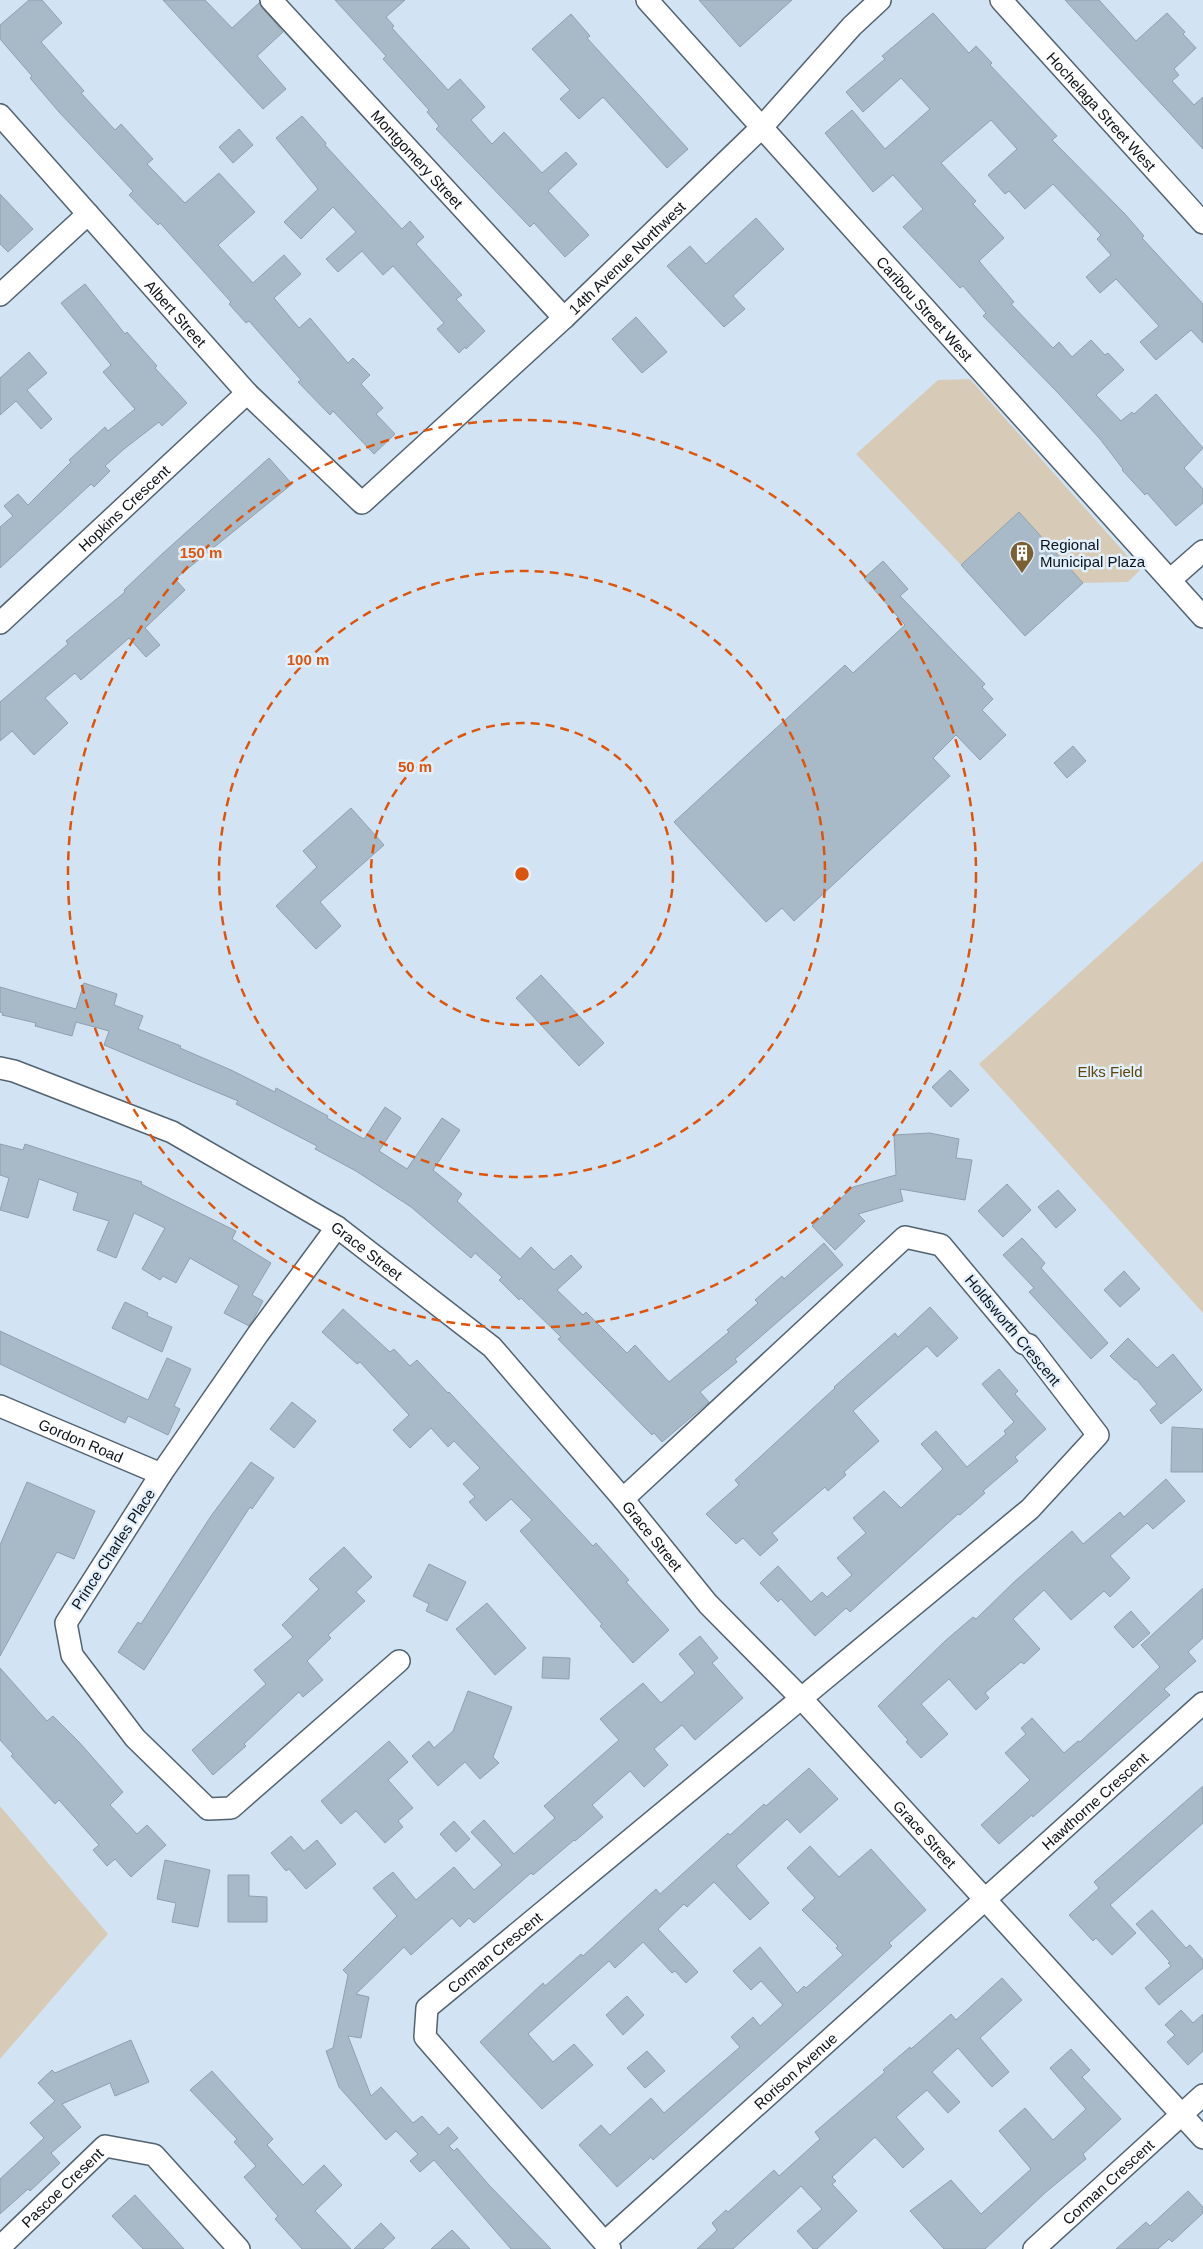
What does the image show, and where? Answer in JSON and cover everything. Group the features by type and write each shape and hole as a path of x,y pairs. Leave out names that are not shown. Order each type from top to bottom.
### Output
{"street":[{"name":"Montgomery Street","path":"271,0 564,318"},
{"name":"Caribou Street West","path":"647,0 1203,617"},
{"name":"14th Avenue Northwest","path":"362,503 564,318 762,127 852,26 880,0"},
{"name":"Hochelaga Street West","path":"1001,0 1203,223"},
{"name":"Albert Street","path":"0,115 248,393 362,503"},
{"path":"0,295 88,214"},
{"name":"Hopkins Crescent","path":"0,623 248,393"},
{"path":"1170,580 1203,551"},
{"name":"Grace Street","path":"0,1068 14,1071 172,1132 337,1227 492,1347 623,1499 708,1604 801,1698 1203,2138"},
{"name":"Prince Charles Place","path":"337,1227 258,1334 161,1474 66,1622 72,1655 83,1670 135,1738 208,1809 231,1808 398,1661"},
{"name":"Holdsworth Crescent","path":"623,1499 905,1237 941,1245 1023,1342 1029,1345 1098,1434 1030,1509 801,1698"},
{"name":"Gordon Road","path":"0,1406 161,1474"},
{"name":"Corman Crescent","path":"608,2246 425,2036 427,2008 801,1698"},
{"name":"Hawthorne Crescent","path":"985,1899 1203,1703"},
{"name":"Rorison Avenue","path":"608,2246 985,1899"},
{"path":"1181,2114 1203,2095"},
{"name":"Corman Crescent","path":"1034,2249 1181,2114"},
{"name":"Pascoe Cresent","path":"0,2246 106,2146 154,2155 239,2249"}],"green space":[{"path":"970,379 1140,570 1128,582 1083,583 1019,512 961,565 856,454 938,380"},
{"name":"Elks Field","path":"1203,861 1203,1313 979,1064"},
{"path":"0,1806 108,1934 0,2059"}],"building":[{"path":"29,0 42,0 62,23 41,42 84,91 81,93 115,130 121,124 153,159 147,164 185,203 219,173 255,212 218,245 253,283 284,255 301,274 274,298 299,328 310,318 348,363 353,358 370,375 361,384 383,408 376,414 395,434 374,454 333,411 330,415 298,382 301,380 249,321 246,323 229,304 231,302 160,223 158,225 129,195 133,191 59,112 30,78 32,76 0,39 0,25"},
{"path":"163,0 205,0 232,28 259,3 283,32 257,56 286,89 263,109"},
{"path":"335,0 405,0 386,17 394,26 392,28 448,90 460,79 485,107 471,120 492,144 504,132 542,173 566,152 577,164 548,191 589,235 565,257 534,223 530,227 436,129 439,126 427,112 429,110 383,59 386,56"},
{"path":"699,0 792,0 740,47"},
{"path":"1065,0 1099,0 1136,41 1167,13 1185,32 1183,34 1196,48 1174,69 1179,75 1172,81 1194,105 1203,97 1203,149"},
{"path":"933,13 969,53 976,46 992,63 990,65 1057,136 1052,140 1125,214 1144,236 1142,238 1203,304 1203,343 1191,330 1156,360 1140,342 1159,326 1116,279 1100,293 1086,277 1111,255 1097,239 1101,235 1053,184 1025,209 1009,191 1005,194 988,175 1017,149 991,120 941,163 976,201 973,204 1004,238 979,261 1014,302 1011,304 1053,348 1059,342 1072,357 1091,340 1105,355 1108,353 1124,370 1096,395 1121,421 1132,412 1134,414 1156,394 1203,448 1184,468 1203,489 1203,503 1176,526 1147,493 1145,495 1122,470 1100,439 1059,394 983,316 986,313 963,286 960,288 903,227 923,209 893,175 873,192 825,133 852,110 885,149 930,109 901,78 863,112 846,92 885,59 882,56"},
{"path":"571,14 590,36 587,38 688,149 667,168 603,97 579,119 560,99 570,90 532,49"},
{"path":"302,116 326,143 325,145 402,229 410,221 424,237 416,244 462,295 456,299 485,331 466,349 465,347 459,353 437,329 444,323 393,266 383,275 362,251 338,272 326,259 356,232 333,207 301,239 284,222 318,189 276,138"},
{"path":"239,129 253,145 233,163 219,147"},
{"path":"0,194 33,229 8,252 0,244"},
{"path":"756,218 784,249 733,296 745,309 724,327 667,266 690,246 706,264"},
{"path":"85,284 125,334 127,332 157,366 155,368 187,403 162,426 159,422 124,449 105,466 110,471 94,487 91,484 0,568 0,527 13,516 4,506 18,494 28,505 71,462 69,460 105,427 108,431 135,409 103,372 111,365 61,303"},
{"path":"636,317 667,352 642,373 612,339"},
{"path":"29,352 47,373 27,390 52,419 41,429 16,401 0,415 0,378"},
{"path":"269,458 292,484 175,579 185,590 145,628 160,645 146,657 129,638 81,680 75,673 45,698 68,723 34,755 12,731 0,741 0,702 68,644 66,641 125,592 124,590 162,554"},
{"name":"Regional Municipal Plaza","path":"1019,512 1083,583 1025,636 961,565"},
{"path":"883,561 908,589 900,596 985,684 982,687 993,699 982,710 1006,735 980,760 956,735 933,758 950,776 794,921 782,908 766,922 674,822 845,665 853,673 905,625 864,578"},
{"path":"1073,746 1086,761 1067,778 1054,763"},
{"path":"351,808 384,845 320,902 341,926 316,949 276,906 317,867 303,851"},
{"path":"541,975 604,1043 579,1066 516,998"},
{"path":"84,983 117,994 114,1005 143,1016 138,1029 181,1046 180,1048 275,1092 276,1088 328,1116 327,1118 364,1139 385,1107 401,1118 379,1151 407,1169 442,1118 460,1130 433,1170 462,1194 457,1201 520,1259 531,1247 554,1270 571,1255 582,1267 557,1290 583,1315 586,1312 627,1353 635,1345 669,1382 729,1332 727,1330 758,1303 755,1300 782,1276 784,1279 824,1243 843,1265 735,1359 737,1362 700,1392 709,1402 662,1442 654,1433 652,1435 558,1339 561,1337 521,1298 519,1300 499,1280 502,1277 475,1253 471,1258 411,1207 356,1171 315,1149 317,1146 236,1104 238,1101 104,1045 109,1031 76,1022 72,1036 35,1026 36,1023 2,1015 3,1013 0,1012 0,987 76,1009"},
{"path":"950,1070 969,1090 951,1107 932,1087"},
{"path":"930,1133 959,1139 956,1158 972,1160 965,1200 900,1189 903,1201 858,1214 865,1221 835,1250 812,1226 853,1187 896,1175 894,1135"},
{"path":"0,1144 23,1150 25,1144 142,1182 141,1184 236,1231 232,1239 271,1263 252,1295 263,1301 249,1326 224,1313 239,1286 190,1258 176,1283 163,1276 160,1280 142,1269 165,1228 134,1213 116,1258 97,1250 109,1221 73,1210 78,1193 39,1179 28,1218 0,1210 9,1178 0,1175"},
{"path":"1007,1184 1031,1210 1003,1237 978,1211"},
{"path":"1058,1190 1076,1210 1056,1228 1038,1207"},
{"path":"1022,1238 1045,1263 1041,1268 1108,1343 1091,1359 1029,1292 1034,1288 1003,1255"},
{"path":"1124,1271 1140,1289 1120,1307 1104,1290"},
{"path":"125,1302 148,1313 147,1316 172,1327 162,1352 112,1328"},
{"path":"930,1307 958,1338 937,1357 927,1346 853,1411 879,1441 844,1472 846,1475 828,1491 825,1487 772,1533 778,1540 760,1556 743,1538 736,1544 706,1514 739,1485 735,1480 834,1387 895,1333 898,1337"},
{"path":"343,1309 390,1352 394,1349 410,1366 417,1360 593,1546 596,1543 629,1580 626,1582 669,1630 633,1663 600,1626 602,1624 520,1531 532,1520 511,1499 486,1521 469,1502 475,1497 463,1484 480,1468 454,1441 448,1447 431,1428 410,1448 393,1430 409,1415 360,1362 357,1364 322,1332"},
{"path":"0,1331 148,1400 167,1358 191,1369 174,1406 180,1409 168,1435 128,1416 125,1423 0,1364"},
{"path":"1128,1338 1157,1368 1173,1354 1202,1390 1161,1424 1150,1410 1157,1404 1136,1379 1110,1356"},
{"path":"999,1369 1018,1391 1015,1394 1046,1429 1015,1457 1018,1461 983,1491 985,1493 960,1515 958,1514 850,1612 846,1608 815,1636 781,1599 778,1602 760,1583 778,1566 811,1602 822,1592 827,1597 852,1575 837,1558 866,1533 853,1518 884,1491 901,1508 943,1469 921,1444 936,1431 967,1467 1006,1434 1004,1431 1014,1422 982,1384"},
{"path":"292,1402 316,1421 294,1448 270,1429"},
{"path":"1172,1427 1203,1429 1203,1472 1171,1472"},
{"path":"251,1462 274,1478 252,1509 250,1507 144,1670 118,1652 138,1622 141,1624 211,1516"},
{"path":"1166,1479 1185,1501 1153,1529 1147,1523 1110,1556 1130,1578 1110,1597 1104,1591 1071,1620 1044,1590 1013,1619 1040,1649 1024,1664 1021,1662 985,1693 989,1698 976,1710 949,1679 921,1704 948,1734 921,1758 878,1706 945,1641 973,1617 976,1619 1014,1582 1072,1531 1083,1544 1120,1512 1124,1517"},
{"path":"27,1482 95,1511 74,1559 57,1552 0,1656 0,1545"},
{"path":"344,1547 372,1577 356,1592 365,1601 328,1635 331,1638 307,1661 323,1680 303,1697 299,1692 244,1744 246,1746 213,1775 192,1750 266,1684 254,1670 293,1637 282,1625 319,1589 309,1579"},
{"path":"429,1564 466,1582 447,1621 426,1611 429,1604 413,1596"},
{"path":"1203,1588 1203,1638 1188,1652 1196,1661 1164,1689 1170,1695 1033,1817 1032,1815 999,1844 981,1825 1030,1780 1005,1753 1026,1734 1021,1728 1032,1718 1064,1753 1078,1741 1080,1742 1160,1667 1141,1645"},
{"path":"487,1603 526,1648 495,1675 456,1629"},
{"path":"1131,1611 1150,1633 1133,1648 1114,1627"},
{"path":"700,1636 718,1658 712,1663 743,1698 695,1740 682,1725 654,1749 668,1765 644,1787 630,1771 592,1805 603,1817 575,1841 533,1875 531,1873 474,1923 469,1918 460,1927 452,1918 411,1955 404,1947 356,1994 369,1997 361,2038 348,2036 371,2096 381,2087 413,2123 422,2116 439,2135 448,2127 458,2138 449,2146 454,2151 457,2148 489,2185 551,2249 511,2249 434,2160 420,2172 410,2161 418,2154 396,2131 386,2140 339,2087 326,2051 333,2048 348,1975 343,1970 397,1916 373,1888 393,1872 416,1900 454,1867 474,1890 502,1865 471,1832 484,1820 514,1854 555,1818 544,1806 619,1740 600,1719 643,1683 661,1703 695,1673 679,1654"},
{"path":"543,1657 570,1658 569,1679 542,1678"},
{"path":"0,1668 47,1721 53,1716 79,1742 123,1792 110,1805 137,1834 147,1825 166,1845 131,1877 115,1859 107,1866 93,1850 99,1845 59,1800 55,1804 11,1756 13,1754 0,1740"},
{"path":"468,1691 512,1707 493,1757 499,1763 480,1779 465,1762 438,1786 412,1756 429,1741 434,1748 453,1731"},
{"path":"389,1741 408,1762 388,1780 413,1808 398,1821 403,1827 385,1843 356,1811 341,1824 321,1801"},
{"path":"809,1768 838,1799 800,1833 787,1819 736,1866 769,1903 750,1920 714,1882 687,1907 684,1904 658,1929 698,1972 686,1983 675,1971 672,1973 643,1942 615,1968 609,1961 528,2034 553,2062 574,2044 593,2065 542,2109 480,2042 543,1983 545,1986 581,1954 583,1956 656,1889 660,1894 728,1833 730,1835 764,1804 766,1806"},
{"path":"1203,1786 1203,1823 1110,1905 1136,1933 1112,1955 1096,1938 1093,1941 1069,1915 1099,1888 1094,1882"},
{"path":"454,1821 470,1839 456,1852 440,1834"},
{"path":"291,1836 304,1851 317,1840 336,1864 306,1889 289,1869 286,1871 271,1853"},
{"path":"810,1846 839,1877 871,1849 926,1910 889,1943 892,1946 824,2008 653,2160 651,2157 617,2187 579,2145 601,2125 610,2135 651,2098 664,2113 740,2047 731,2037 753,2017 760,2026 783,2005 761,1981 751,1990 733,1971 760,1947 797,1993 804,1986 806,1988 843,1955 836,1948 838,1946 802,1910 815,1898 787,1868"},
{"path":"165,1860 210,1870 198,1927 172,1922 176,1903 157,1899"},
{"path":"228,1875 249,1875 249,1896 267,1897 267,1922 228,1922"},
{"path":"1152,1910 1186,1948 1190,1945 1203,1960 1203,1968 1159,2005 1145,1988 1171,1966 1168,1963 1170,1962 1136,1924"},
{"path":"1002,1978 1022,2000 980,2038 1009,2072 992,2087 958,2048 932,2072 960,2102 948,2113 927,2090 896,2117 924,2149 903,2168 875,2137 832,2177 836,2181 832,2184 857,2211 817,2249 813,2249 797,2231 822,2209 801,2186 733,2249 697,2249 717,2230 712,2223 726,2210 728,2212 774,2170 779,2176 820,2139 815,2132 885,2072 883,2070 910,2047 911,2049 951,2014 956,2020"},
{"path":"627,1996 644,2015 623,2035 606,2015"},
{"path":"1181,2010 1193,2023 1203,2014 1203,2051 1188,2065 1167,2042 1175,2035 1165,2025"},
{"path":"131,2040 149,2082 115,2096 110,2083 62,2104 81,2127 51,2153 60,2163 30,2191 28,2189 0,2214 0,2179 44,2138 30,2123 55,2101 38,2083 52,2070 55,2073"},
{"path":"1071,2049 1090,2070 1082,2077 1121,2119 1083,2154 1086,2159 1046,2192 985,2249 944,2249 910,2211 951,2180 981,2214 1031,2169 999,2131 1025,2108 1053,2140 1086,2109 1050,2068"},
{"path":"647,2051 665,2071 645,2088 627,2068"},
{"path":"212,2071 273,2139 267,2145 303,2185 324,2165 342,2185 315,2211 351,2249 302,2249 275,2219 278,2216 244,2177 256,2166 234,2142 237,2139 190,2090"},
{"path":"1188,2191 1203,2207 1203,2213 1172,2242 1169,2239 1158,2249 1116,2249 1146,2222 1150,2226"},
{"path":"135,2195 184,2249 143,2249 112,2216"},
{"path":"381,2223 395,2238 383,2249 354,2249"},
{"path":"452,2230 470,2249 431,2249"}],"place":[{"name":"Regional Municipal Plaza","path":"1022,574"}]}
